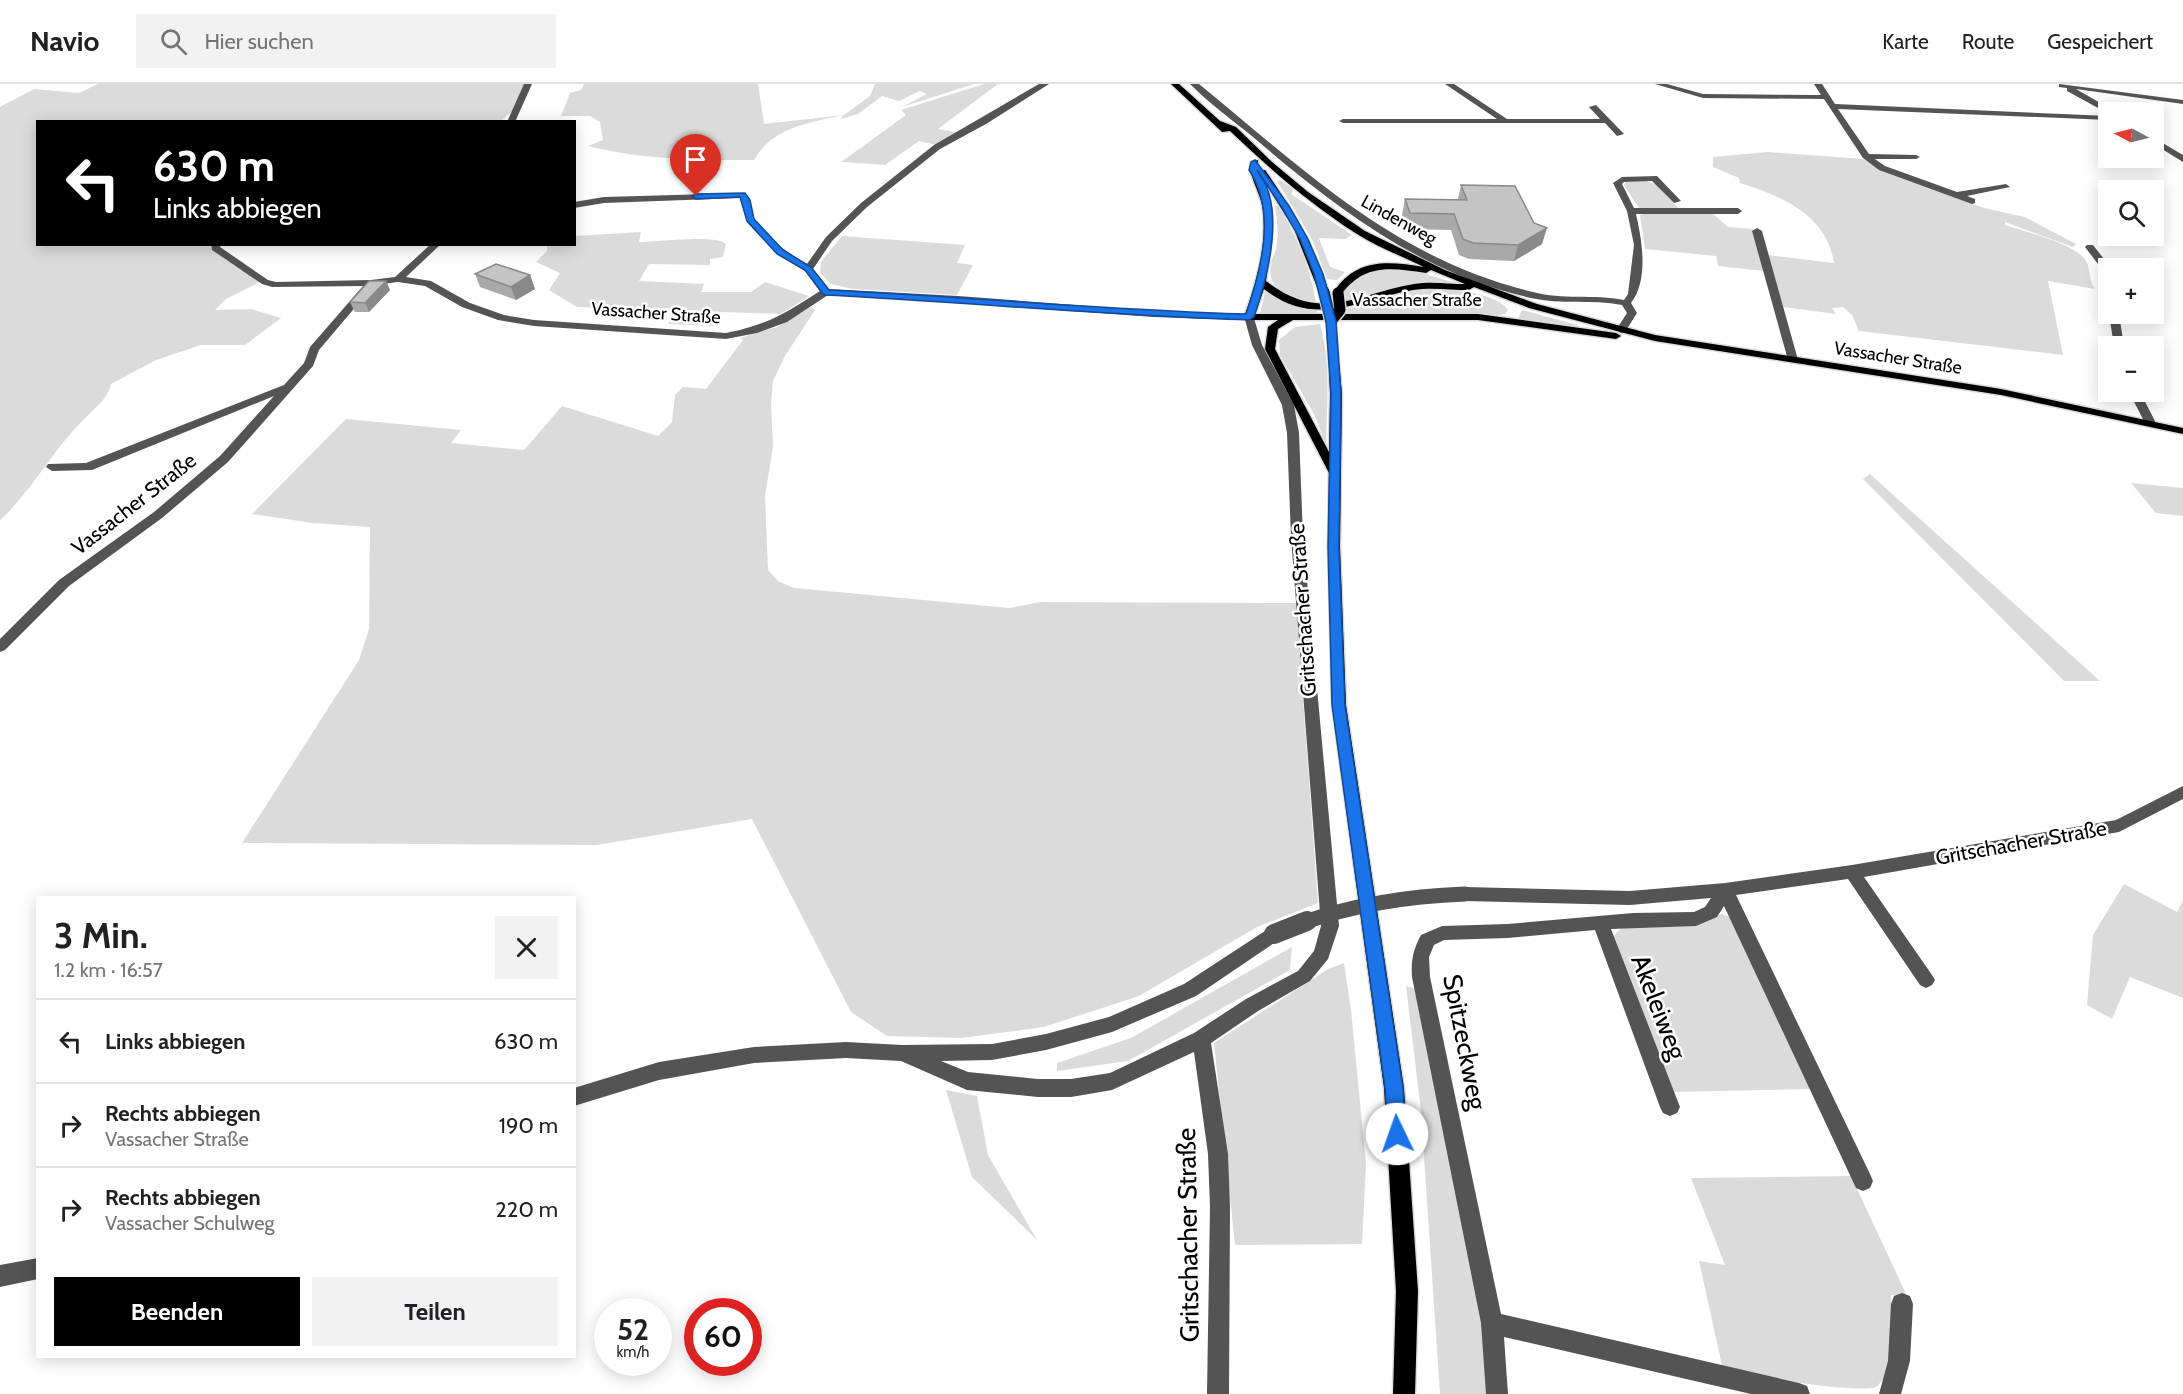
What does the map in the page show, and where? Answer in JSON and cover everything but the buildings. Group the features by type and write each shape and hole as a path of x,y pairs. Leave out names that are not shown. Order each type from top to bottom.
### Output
{"main road":[{"path":"1175,84 1219,123 1255,162 1297,225 1319,274 1331,321 1336,394 1334,547 1339,705 1394,1088 1407,1291 1404,1394"},
{"path":"1219,123 1233,129 1269,164 1305,194 1362,233 1442,272 1483,288 1621,330"},
{"path":"1249,317 1261,282 1269,223 1263,185 1252,170 1255,162"},
{"path":"1331,321 1340,310 1338,293 1348,276 1376,266 1442,272"},
{"path":"1261,282 1273,294 1288,301 1318,308 1352,305 1416,287 1483,288"},
{"path":"1505,320 1515,311 1513,299"},
{"name":"Vassacher Straße","path":"1249,317 1452,316 1505,320 1600,335 1616,336 1621,330 1710,348 2001,392 2183,431"},
{"path":"1289,318 1273,327 1270,349 1303,409 1334,475"}],"street":[{"path":"512,120 528,84"},
{"path":"808,268 829,239 864,205 937,147 1045,84"},
{"name":"Lindenweg","path":"1194,84 1354,215 1400,241 1448,265 1532,295 1560,299 1614,300 1626,303"},
{"path":"1449,84 1505,121"},
{"path":"1659,84 1703,96 1826,97"},
{"path":"1818,84 1866,156 1882,168 1972,201"},
{"path":"2061,84 2183,102"},
{"path":"2061,84 2098,104"},
{"path":"1832,106 2098,118"},
{"path":"1593,107 1620,134"},
{"path":"1343,121 1606,121"},
{"path":"2164,147 2183,159"},
{"path":"1866,156 1916,157"},
{"path":"1621,330 1632,313 1626,303 1633,294 1639,245 1631,211 1617,183 1622,180 1653,178 1677,201"},
{"path":"1957,195 2006,187"},
{"path":"576,205 604,200 742,195 746,200 750,220 780,252 808,268 826,292"},
{"path":"1631,211 1738,211"},
{"path":"1757,231 1793,360"},
{"name":"Vassacher Straße","path":"216,246 215,248 264,282 294,286 371,283 398,279 428,283 466,305 502,318 534,323 726,336 753,331 783,320 826,292 957,299 1153,314 1249,317"},
{"path":"398,279 435,246"},
{"path":"2090,246 2099,258"},
{"name":"Vassacher Straße","path":"0,647 64,583 158,515 224,459 309,364 314,349 371,283"},
{"name":"Gritschacher Straße","path":"902,1053 967,1081 1038,1088 1071,1088 1112,1081 1201,1039 1252,1005 1304,976 1322,954 1330,926 1296,537 1293,433 1288,405 1257,345 1249,317"},
{"name":"Vassacher Straße","path":"52,467 88,467 288,387"},
{"path":"2140,402 2150,423"},
{"name":"Gritschacher Straße","path":"576,1096 659,1071 754,1055 846,1050 902,1053 992,1052 1046,1042 1112,1024 1190,990 1274,934 1311,918 1366,903 1417,895 1630,898 1725,890 1852,872 2119,826 2146,814 2183,792"},
{"path":"1852,872 1926,980"},
{"path":"1725,890 1863,1181"},
{"name":"Spitzeckweg","path":"1497,1394 1492,1323 1421,978 1420,957 1427,940 1442,933 1508,931 1633,920 1696,919 1711,912 1725,890"},
{"name":"Akeleiweg","path":"1600,924 1670,1107"},
{"name":"Gritschacher Straße","path":"1201,1039 1218,1154 1220,1207 1218,1394"},
{"path":"0,1276 36,1268"},
{"path":"1890,1394 1895,1382 1901,1349 1902,1304"},
{"path":"1492,1323 1800,1394"}],"shaded area":[{"path":"98,84 526,84 513,111 501,120 36,120 36,246 209,246 260,282 226,299 215,310 251,309 281,318 245,345 201,345 156,360 111,384 104,399 72,432 22,496 0,520 0,107 34,89 79,93"},
{"path":"584,84 758,84 764,124 842,115 804,124 781,133 762,149 754,160 650,157 588,146 603,140 600,122 590,116 561,116 570,93 581,90"},
{"path":"875,84 974,84 902,107 927,94 920,91 899,101 882,96 858,114 841,119 843,115 870,96"},
{"path":"984,84 998,84 938,129 960,133 936,145 919,141 885,165 841,162 906,115 901,110"},
{"path":"1768,152 1863,159 1890,174 1984,208 2025,217 2076,244 2073,247 2005,222 2005,225 2068,247 2077,252 2086,262 2095,289 2048,281 2063,355 1859,331 1852,315 1843,307 1832,308 1836,314 1783,307 1768,255 1834,263 1830,246 1812,220 1800,210 1771,194 1740,183 1739,178 1713,167 1713,157"},
{"path":"1280,180 1294,189 1291,194 1352,235 1345,239 1319,238 1330,267 1345,272 1337,280 1327,279 1313,241 1277,181"},
{"path":"1646,181 1655,184 1681,211 1639,208 1624,185 1626,182"},
{"path":"1275,206 1279,206 1302,253 1311,278 1316,304 1282,293 1272,281 1271,262 1276,251 1277,239"},
{"path":"1646,213 1712,213 1728,227 1753,229 1764,271 1718,266 1716,256 1645,249 1640,215"},
{"path":"641,232 639,242 698,239 720,241 726,244 723,257 710,259 710,265 649,264 639,281 704,284 701,292 751,292 765,282 809,296 781,314 577,307 549,290 560,273 536,262 547,251 547,246 576,246 576,236"},
{"path":"842,236 965,245 957,263 973,265 957,295 853,289 831,284 820,273 821,262"},
{"path":"1382,269 1409,269 1455,283 1427,283 1347,303 1344,291 1355,276"},
{"path":"1431,288 1484,296 1503,304 1508,310 1505,314 1499,315 1348,314 1347,309"},
{"path":"1265,292 1283,302 1317,310 1317,314 1260,314"},
{"path":"811,307 815,310 785,356 773,381 771,403 773,447 765,496 768,570 778,581 794,588 1010,608 1040,602 1296,603 1318,903 1257,927 1139,996 1044,1027 961,1038 887,1036 851,1012 752,819 597,845 242,843 359,660 369,629 370,527 313,523 252,514 346,419 461,430 451,443 524,450 562,406 658,436 672,422 675,395 683,387 706,389 743,340 740,338 777,327"},
{"path":"1522,310 1577,325 1579,328 1518,319"},
{"path":"675,312 721,314 714,326 668,324"},
{"path":"1320,324 1327,368 1326,445 1314,414 1280,355 1279,340 1295,327"},
{"path":"1870,474 2100,681 2064,681 1863,479"},
{"path":"2131,483 2183,488 2183,516 2156,513"},
{"path":"2124,884 2177,912 2183,900 2183,998 2130,977 2112,1019 2087,1005 2093,935"},
{"path":"1722,914 1730,917 1812,1089 1674,1092 1613,939 1623,927 1692,926"},
{"path":"1292,947 1290,970 1128,1061 1057,1071 1057,1063 1131,1038"},
{"path":"1344,963 1351,1010 1366,1164 1362,1244 1235,1245 1214,1043 1328,969"},
{"path":"1406,986 1416,989 1483,1323 1487,1394 1440,1394 1421,1111"},
{"path":"946,1090 977,1096 988,1155 1037,1240 972,1177"},
{"path":"1851,1176 1908,1298 1891,1295 1890,1357 1882,1380 1876,1387 1848,1388 1723,1370 1699,1261 1725,1265 1691,1178"}],"route":[{"path":"696,196 742,195 746,200 750,220 780,252 808,268 826,292 957,299 1153,314 1249,317 1261,282 1269,223 1263,185 1252,170 1255,162 1304,239 1319,274 1331,321 1336,394 1334,547 1339,705 1394,1088 1397,1134"}]}
